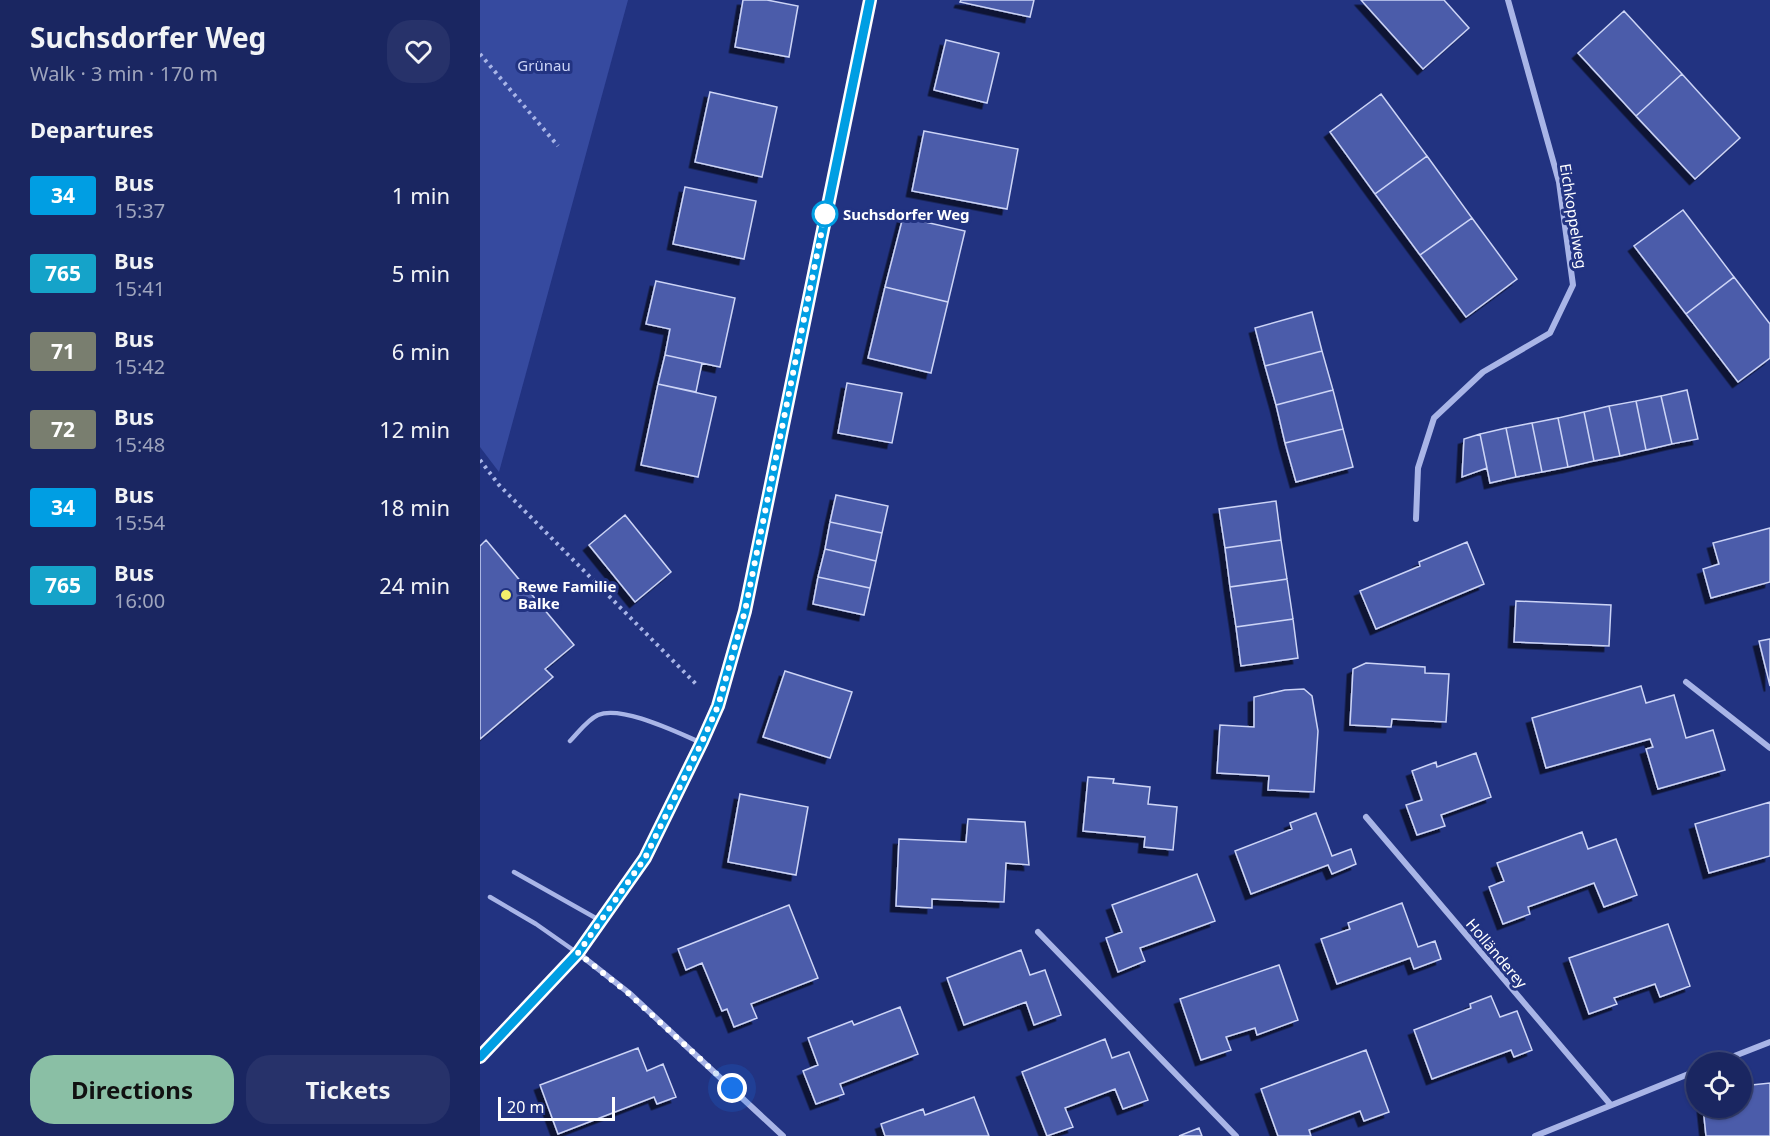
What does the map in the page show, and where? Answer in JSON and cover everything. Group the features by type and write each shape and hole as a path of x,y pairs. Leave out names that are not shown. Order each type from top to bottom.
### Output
{"street":[{"path":"480,1057 578,953 645,858 718,706 747,600 870,0"},
{"name":"Eichkoppelweg","path":"1416,519 1418,468 1434,418 1483,372 1550,333 1573,285 1559,182 1508,0"},
{"path":"1686,682 1770,748"},
{"name":"Holländerey","path":"1366,817 1610,1104"},
{"path":"1038,932 1236,1136"},
{"path":"578,953 628,993 783,1136"},
{"path":"1744,1052 1770,1042"},
{"path":"1535,1136 1686,1075"}],"lane":[{"path":"570,741 590,719 601,714 628,714 702,742"},
{"path":"514,872 601,921"},
{"path":"490,897 536,924 578,953"}],"path":[{"path":"480,54 558,146"},
{"path":"480,460 499,485 718,706"}],"green space":[{"name":"Grünau","path":"480,0 628,0 499,472 480,447"}],"building":[{"path":"743,0 767,0 798,6 789,57 735,47"},
{"path":"961,0 1034,0 1030,17 960,2"},
{"path":"1361,0 1444,0 1469,28 1423,69"},
{"path":"1624,11 1682,74 1636,116 1578,53"},
{"path":"946,40 999,53 987,103 934,90"},
{"path":"1682,74 1740,138 1695,179 1636,116"},
{"path":"710,92 777,107 762,177 695,162"},
{"path":"1381,94 1427,156 1375,194 1330,132"},
{"path":"924,131 1018,149 1007,209 912,191"},
{"path":"1427,156 1472,218 1420,255 1375,194"},
{"path":"685,187 756,201 744,259 673,244"},
{"path":"1683,210 1734,277 1686,314 1634,246"},
{"path":"903,217 965,231 948,302 885,287"},
{"path":"1472,218 1517,279 1466,317 1420,255"},
{"path":"1734,277 1770,324 1770,358 1738,382 1686,314"},
{"path":"656,281 735,298 720,367 665,355 670,329 646,324"},
{"path":"885,287 948,302 931,373 868,358"},
{"path":"1312,312 1322,351 1265,366 1255,328"},
{"path":"1322,351 1333,390 1276,405 1265,366"},
{"path":"665,355 702,363 696,392 658,384"},
{"path":"847,383 902,393 892,443 838,433"},
{"path":"658,384 716,397 698,477 641,465"},
{"path":"1333,390 1343,429 1285,443 1276,405"},
{"path":"1687,390 1698,439 1672,444 1661,396"},
{"path":"1661,396 1672,444 1646,450 1636,401"},
{"path":"1636,401 1646,450 1620,456 1609,406"},
{"path":"1609,406 1620,456 1594,461 1584,412"},
{"path":"1584,412 1594,461 1568,467 1558,418"},
{"path":"1558,418 1568,467 1542,472 1532,423"},
{"path":"1532,423 1542,472 1516,477 1506,428"},
{"path":"1506,428 1516,477 1490,483 1480,434"},
{"path":"1343,429 1353,467 1296,482 1285,443"},
{"path":"1480,434 1487,468 1462,477 1464,439"},
{"path":"836,495 888,506 882,533 830,522"},
{"path":"1276,501 1281,540 1225,548 1219,509"},
{"path":"625,515 671,572 635,602 589,545"},
{"path":"830,522 882,533 876,561 825,549"},
{"path":"1770,528 1770,582 1711,598 1703,569 1719,564 1713,543"},
{"name":"Rewe Familie Balke","path":"486,540 574,645 545,669 553,677 480,739 480,546"},
{"path":"1281,540 1287,579 1230,587 1225,548"},
{"path":"1467,542 1484,584 1376,629 1360,591 1420,566 1419,562"},
{"path":"825,549 876,561 870,588 818,577"},
{"path":"818,577 870,588 864,615 813,604"},
{"path":"1287,579 1293,619 1236,627 1230,587"},
{"path":"1516,601 1611,605 1609,646 1514,642"},
{"path":"1293,619 1298,658 1241,666 1236,627"},
{"path":"1770,639 1770,686 1759,641"},
{"path":"1366,663 1425,667 1425,673 1449,674 1446,722 1392,719 1391,727 1350,725 1353,669"},
{"path":"785,671 852,692 830,758 763,737"},
{"path":"1641,686 1646,703 1674,695 1686,738 1713,730 1725,770 1658,789 1646,749 1653,747 1650,739 1546,768 1532,718"},
{"path":"1304,689 1312,696 1318,731 1314,792 1268,790 1269,776 1217,773 1220,725 1254,727 1254,697 1285,690"},
{"path":"1476,753 1491,797 1441,815 1445,826 1417,835 1406,805 1422,800 1412,771 1436,762 1437,767"},
{"path":"1088,777 1114,779 1113,783 1150,787 1148,804 1177,807 1173,850 1144,847 1145,837 1083,831"},
{"path":"740,794 808,807 796,875 728,862"},
{"path":"1770,802 1770,856 1709,873 1695,824"},
{"path":"1316,813 1332,856 1351,849 1356,864 1332,874 1328,865 1251,894 1235,851 1292,829 1290,823"},
{"path":"968,819 1025,822 1029,865 1006,863 1004,902 932,899 932,908 896,906 899,839 966,842"},
{"path":"1582,832 1588,849 1616,839 1637,895 1604,907 1594,883 1528,907 1530,914 1503,924 1489,887 1504,881 1497,863"},
{"path":"1197,874 1215,921 1140,948 1145,961 1118,972 1106,938 1122,932 1112,905"},
{"path":"1402,903 1418,947 1435,941 1441,959 1414,969 1410,958 1337,984 1321,939 1350,929 1348,923"},
{"path":"789,905 818,978 751,1004 757,1018 734,1027 727,1009 722,1011 702,963 686,970 678,949"},
{"path":"1668,924 1690,986 1660,997 1655,984 1614,998 1617,1004 1589,1014 1569,958"},
{"path":"1021,950 1030,975 1045,970 1061,1015 1034,1025 1026,1002 964,1025 947,978"},
{"path":"1279,965 1298,1020 1257,1035 1255,1028 1226,1037 1231,1050 1201,1060 1180,999"},
{"path":"1491,996 1500,1017 1517,1011 1532,1050 1514,1057 1511,1050 1432,1079 1414,1030 1471,1008 1470,1004"},
{"path":"900,1007 918,1054 840,1084 844,1094 816,1104 803,1071 818,1065 808,1038 852,1021 854,1025"},
{"path":"1105,1039 1112,1058 1129,1052 1148,1100 1123,1109 1115,1089 1065,1108 1073,1127 1047,1136 1022,1072"},
{"path":"638,1048 647,1071 663,1064 676,1097 657,1104 654,1097 558,1134 540,1085"},
{"path":"1366,1050 1389,1112 1364,1121 1360,1111 1309,1130 1311,1136 1278,1136 1261,1089"},
{"path":"1770,1083 1770,1136 1706,1136 1704,1118 1752,1118 1752,1085"},
{"path":"974,1097 989,1136 885,1136 881,1124 923,1109 925,1115"},
{"path":"1199,1128 1202,1136 1179,1136"}],"bus line":[{"name":"34","path":"480,1057 578,953 645,858 718,706 745,611 870,0"}],"place":[{"name":"Suchsdorfer Weg","path":"825,214"},
{"name":"Rewe Familie Balke","path":"506,595"}],"route":[{"path":"732,1088 628,993 578,953 645,858 718,706 745,611 826,210 825,214"}]}
